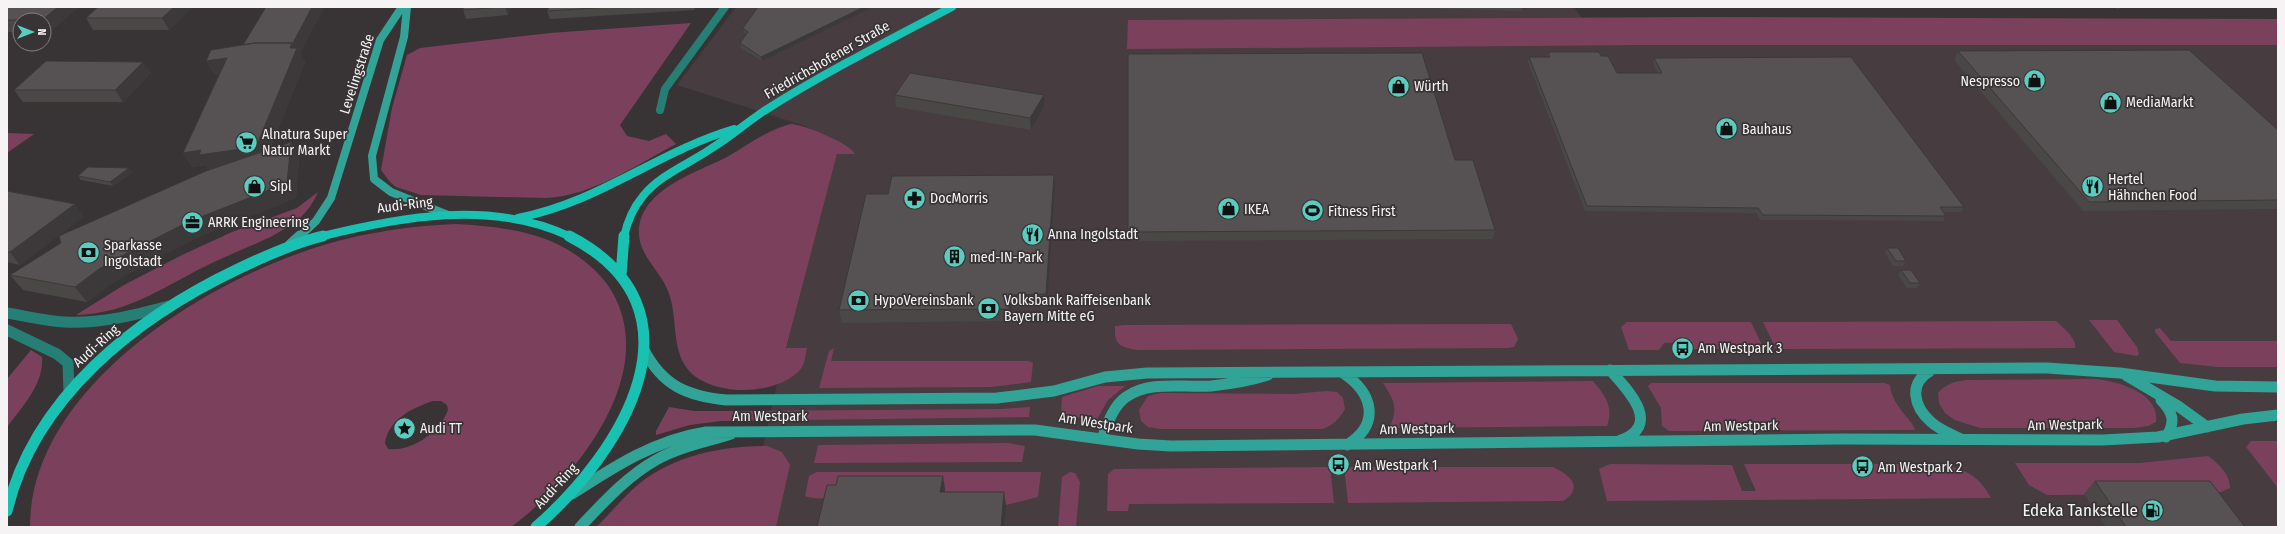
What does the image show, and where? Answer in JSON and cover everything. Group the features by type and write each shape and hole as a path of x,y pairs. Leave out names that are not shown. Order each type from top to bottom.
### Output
{"main road":[{"name":"Levelingstraße","path":"282,250 312,225 328,203 335,189 380,40 402,7"},
{"path":"407,7 404,36 372,156 374,179 391,192 448,215"},
{"name":"Friedrichshofener Straße","path":"621,275 623,237 628,219 636,204 648,190 714,148 738,128 835,69 952,7"},
{"name":"Friedrichshofener Straße","path":"512,219 542,213 583,199 625,180 699,141 738,128"},
{"name":"Audi-Ring","path":"7,511 16,475 45,423 69,392 108,354 152,319 224,276 282,250 326,236 374,224 448,215 512,219 568,236 598,253 621,275 636,303 644,335 644,350 636,391 622,424 605,452 570,495 536,527"},
{"name":"Am Westpark","path":"644,350 657,374 670,383 695,395 726,400 997,398 1054,391 1105,377 1147,373 1277,371 1342,373 2046,368 2120,373 2215,386 2278,387"},
{"path":"1610,370 1635,402 1640,413 1641,422 1639,430 1630,437 1613,443"},
{"path":"1932,370 1920,375 1916,381 1915,391 1918,401 1931,421 1964,441"},
{"path":"1102,439 1116,408 1125,398 1137,392 1161,386 1230,383 1253,379 1277,371"},
{"path":"1342,373 1353,378 1366,395 1369,405 1367,424 1363,433 1347,445"},
{"path":"2120,373 2147,387 2207,427"},
{"path":"2147,387 2167,406 2172,414 2172,429 2166,437"},
{"name":"Am Westpark","path":"570,495 643,450 674,438 706,432 1035,430 1171,446 1572,441 1613,443 1844,439 1964,441 2136,440 2166,437 2254,416 2278,415"},
{"path":"580,527 617,489 645,468 668,454 738,432"}],"street":[{"path":"660,110 665,89 725,7"},
{"path":"7,313 52,321 91,322 130,316 175,304"},
{"path":"7,330 58,354 68,363 69,392"}],"shaded area":[{"path":"736,7 1574,7 1600,45 2278,40 2278,527 745,527 779,375 837,154 855,153 847,147 805,126 677,85"},
{"path":"1707,17 2278,19 2278,45 1639,45 1127,49 1128,20"},
{"path":"691,23 620,125 627,136 649,141 666,134 676,144 597,186 563,196 546,198 421,195 396,187 381,170 392,108 407,55 420,48 550,33"},
{"path":"791,124 806,127 826,135 845,145 855,154 837,154 786,348 807,348 804,360 799,371 788,380 774,386 741,390 709,384 696,377 686,367 681,358 676,340 673,310 668,291 640,243 639,235 641,219 648,206 658,195 671,185 727,157 758,138"},
{"path":"7,133 34,134 7,153"},
{"path":"318,192 309,208 303,215 277,233 214,262 131,304 96,313 76,315 124,285 182,255 232,232 297,208"},
{"path":"455,224 508,229 534,235 559,245 581,259 601,276 611,290 624,322 626,355 618,389 604,422 584,453 561,481 536,506 511,527 30,527 38,476 60,429 93,385 134,346 181,312 230,283 280,260 327,244 359,236 390,230","holes":["433,401 441,401 447,405 448,410 439,426 432,433 415,444 397,449 388,449 385,443 387,435 396,421 417,407"]},
{"path":"2089,320 2117,320 2137,347 2139,354 2137,356 2114,352"},
{"path":"2056,321 2072,337 2075,348 1776,349 1763,322"},
{"path":"1627,322 1751,322 1764,349 1691,349 1688,342 1664,343 1659,350 1629,350 1621,327"},
{"path":"1511,324 1518,339 1514,347 1508,348 1137,350 1122,346 1115,337 1115,326 1124,325"},
{"path":"2160,328 2171,341 2278,341 2278,367 2218,367 2180,363 2155,332 2155,329"},
{"path":"834,348 831,361 1029,361 1033,363 1031,382 991,387 819,388 829,351"},
{"path":"31,350 42,357 42,367 39,377 31,395 7,427 7,379"},
{"path":"2097,379 2126,386 2145,396 2152,403 2156,412 2156,422 2148,426 2134,428 1980,428 1955,420 1945,413 1939,403 1938,393 1944,387 1966,380"},
{"path":"1593,381 1605,396 1609,407 1609,419 1607,426 1389,428 1394,415 1394,404 1383,383"},
{"path":"1651,383 1885,383 1890,385 1895,400 1914,426 1915,430 1669,431 1662,426 1661,408 1648,386"},
{"path":"1098,386 1125,386 1108,400 1096,421 1061,414 1062,397"},
{"path":"1326,391 1337,392 1343,398 1345,409 1336,421 1330,426 1322,429 1161,429 1148,427 1141,421 1139,410 1148,396 1160,393 1294,394"},
{"path":"669,407 694,411 724,411 1002,409 1030,407 1029,417 721,421 690,425 656,435 656,431"},
{"path":"2251,441 2278,441 2278,488 2246,447"},
{"path":"1008,443 1025,446 1022,462 814,463 818,445"},
{"path":"750,446 767,446 782,452 790,465 776,527 596,527 628,493 654,473 669,465 700,454 717,450"},
{"path":"2208,456 2220,466 2226,474 2230,483 2230,488 2221,492 2199,494 2047,495 2029,485 2015,463 2140,463"},
{"path":"1610,464 1732,465 1742,491 1756,491 1744,464 1935,464 1953,467 1975,477 1991,498 1607,501 1599,469"},
{"path":"1330,467 1334,503 1129,504 1128,511 1107,511 1108,474 1114,469"},
{"path":"1344,467 1553,467 1570,478 1574,487 1573,491 1563,501 1348,503"},
{"path":"817,472 1041,472 1038,497 1006,505 943,505 945,489 831,499 805,496 809,476"},
{"path":"1070,472 1075,473 1080,482 1076,527 1058,527 1062,477"}],"building":[{"path":"7,7 58,7 52,12 12,12 12,20 7,20"},
{"path":"98,7 174,7 162,18 86,18"},
{"path":"266,7 312,7 293,43 254,43 243,45"},
{"path":"464,7 502,7 463,10"},
{"path":"549,7 610,7 547,11"},
{"path":"758,7 864,7 761,57 740,43 748,32 743,28"},
{"path":"254,43 292,43 290,48 297,48 256,147 199,155 201,150 183,153 227,58 206,61 211,50"},
{"name":"MediaMarkt","path":"2189,50 2278,130 2278,200 2089,202 1958,51"},
{"name":"Bauhaus","path":"1548,52 1599,52 1601,56 1608,56 1617,73 1662,73 1654,58 1851,57 1964,207 1940,207 1946,216 1763,215 1758,208 1587,206 1529,57 1550,57"},
{"path":"1422,53 1455,160 1473,160 1495,230 1128,232 1128,54"},
{"path":"46,61 143,62 115,90 14,90"},
{"path":"910,73 1044,95 1030,118 895,95"},
{"path":"291,142 287,183 188,222 99,269 75,287 10,275 61,243 59,236 206,171"},
{"path":"88,167 129,168 110,182 78,176"},
{"name":"med-IN-Park","path":"1054,175 1046,294 1010,295 1009,309 839,310 866,194 888,194 892,176"},
{"path":"7,191 75,204 10,252 7,252"},
{"path":"1887,248 1898,248 1906,261 1896,261"},
{"path":"1901,270 1911,270 1920,283 1910,283"},
{"path":"838,476 943,476 940,492 1004,492 1001,527 817,527 827,485 836,485"},
{"path":"2095,481 2210,481 2245,527 2126,527"}],"place":[{"name":"Nespresso","path":"2035,81"},
{"name":"Würth","path":"1399,86"},
{"name":"MediaMarkt","path":"2111,102"},
{"name":"Bauhaus","path":"1727,129"},
{"name":"Alnatura Super Natur Markt","path":"246,142"},
{"name":"Sipl","path":"255,186"},
{"name":"Hertel Hähnchen Food","path":"2092,187"},
{"name":"DocMorris","path":"915,198"},
{"name":"IKEA","path":"1229,209"},
{"name":"Fitness First","path":"1313,211"},
{"name":"ARRK Engineering","path":"192,222"},
{"name":"Anna Ingolstadt","path":"1032,234"},
{"name":"Sparkasse Ingolstadt","path":"89,253"},
{"name":"med-IN-Park","path":"954,257"},
{"name":"HypoVereinsbank","path":"858,300"},
{"name":"Volksbank Raiffeisenbank Bayern Mitte eG","path":"988,308"},
{"name":"Am Westpark 3","path":"1683,348"},
{"name":"Audi TT","path":"405,428"},
{"name":"Am Westpark 1","path":"1339,465"},
{"name":"Am Westpark 2","path":"1863,467"},
{"name":"Edeka Tankstelle","path":"2153,510"}]}
